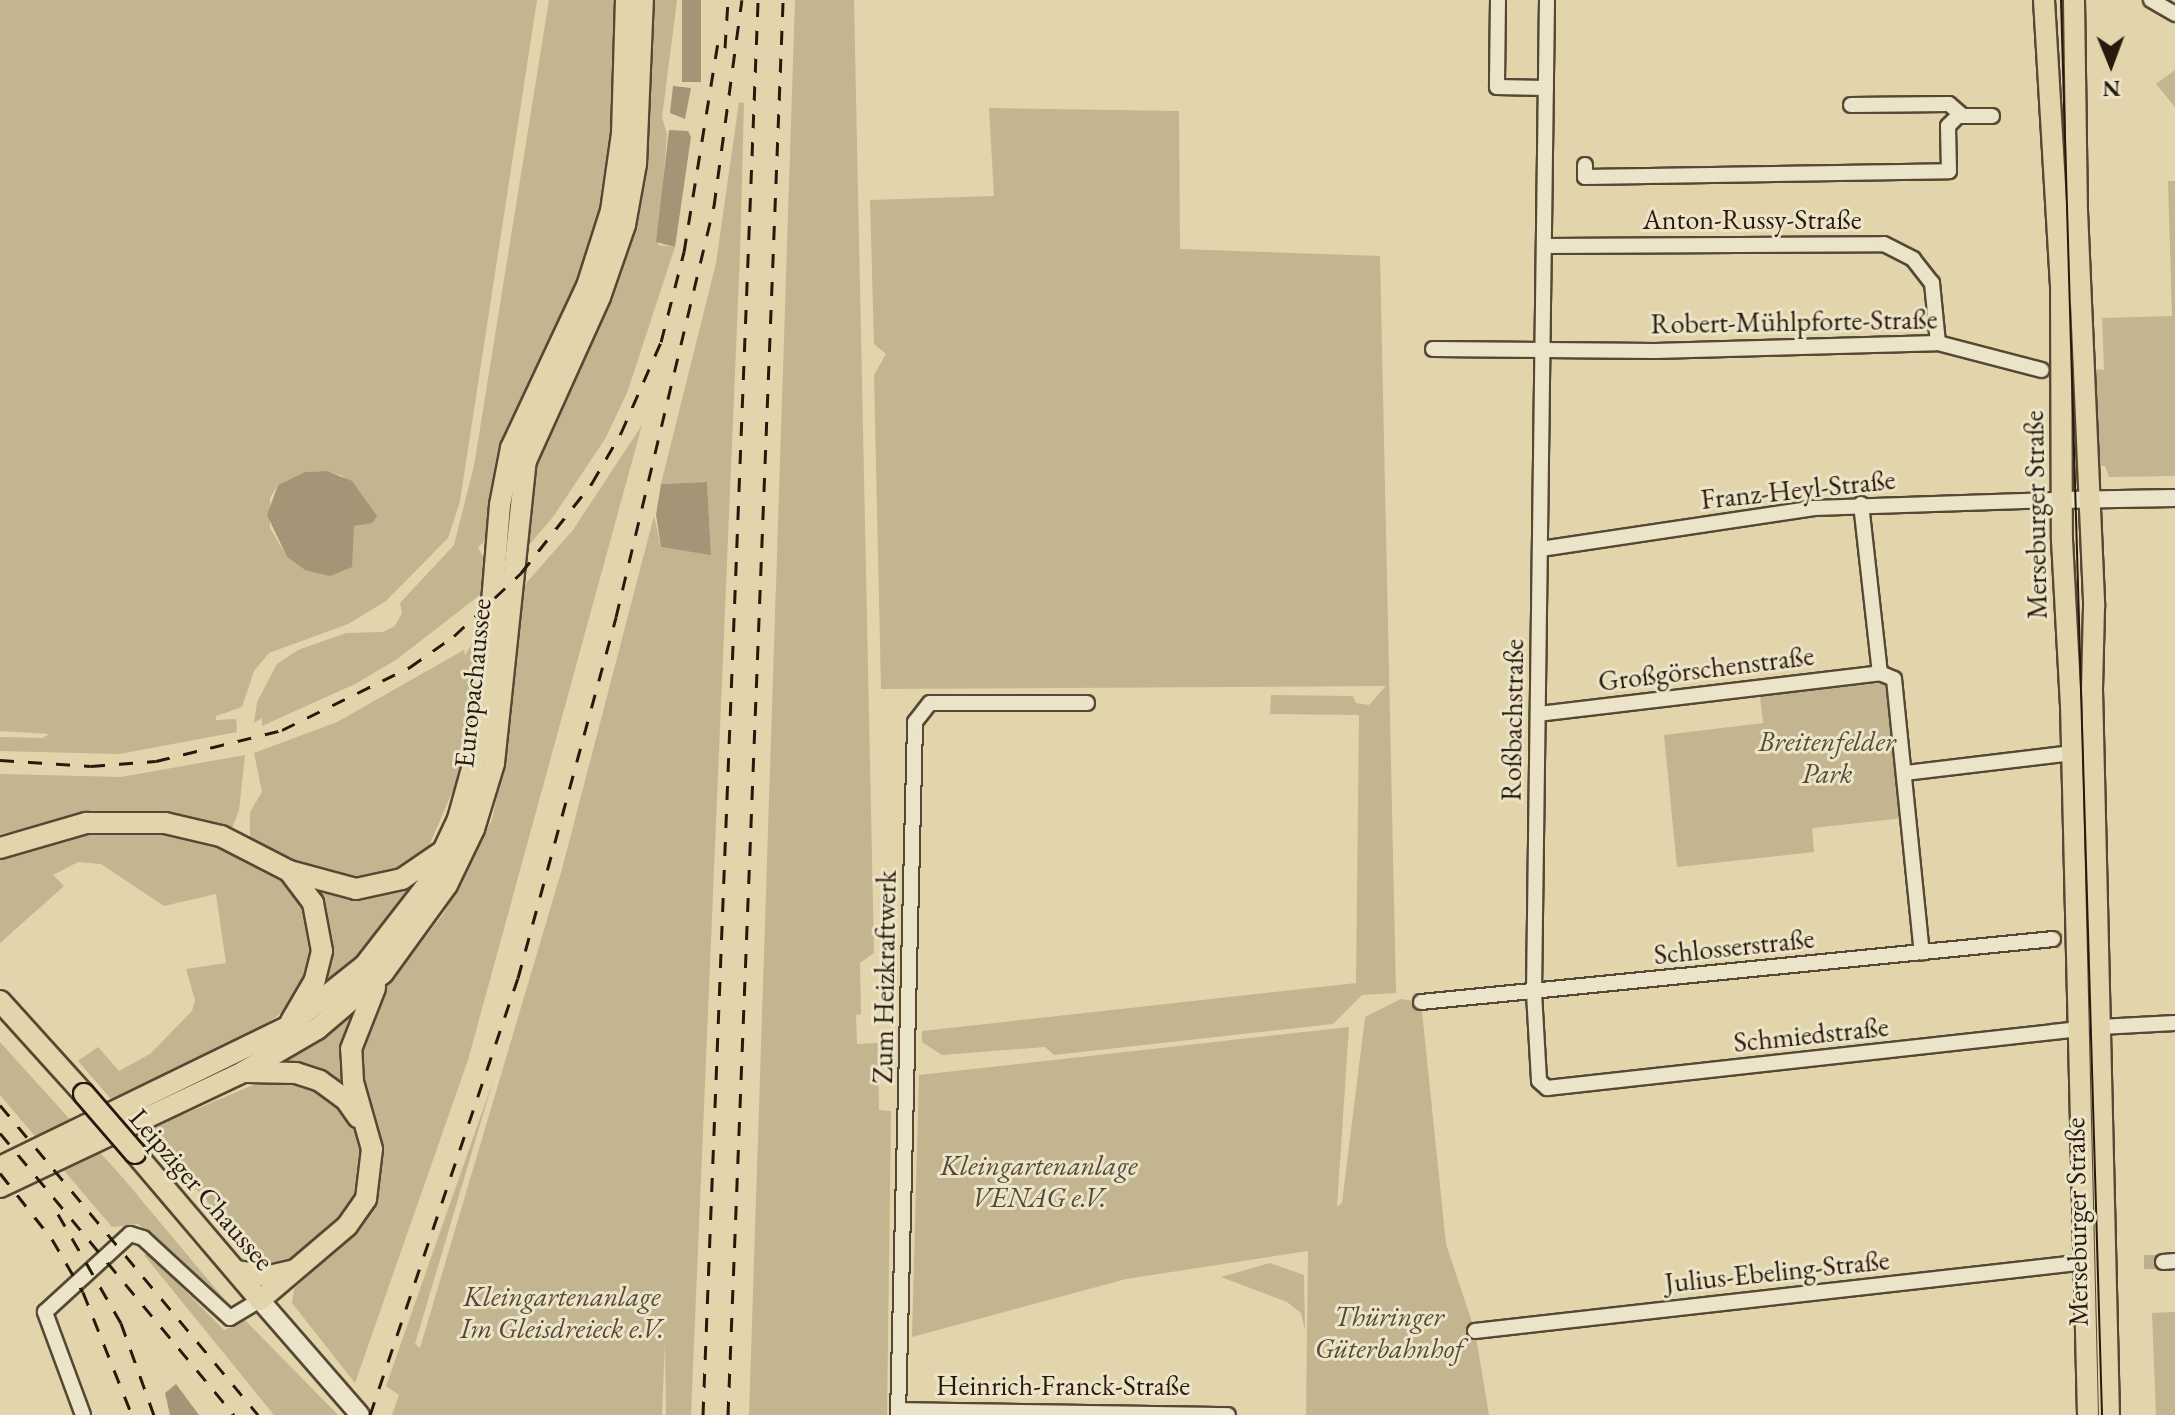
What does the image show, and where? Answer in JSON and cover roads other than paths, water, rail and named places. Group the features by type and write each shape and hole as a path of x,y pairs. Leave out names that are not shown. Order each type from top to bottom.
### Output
{"main road":[{"name":"Europachaussee","path":"0,1167 287,1027 365,965 414,904 446,848 481,736 500,505 511,448 587,286 611,211 622,134 626,0"},
{"name":"Europachaussee","path":"0,1187 243,1072 317,1029 383,973 447,885 488,787 502,710 517,510 526,461 600,297 632,195 643,0"},
{"name":"Merseburger Straße","path":"2044,0 2061,284 2061,500 2072,753 2090,1028 2109,1415"},
{"name":"Merseburger Straße","path":"2074,0 2089,499 2088,1415"},
{"path":"0,848 60,828 134,820 221,836 289,871 338,887 372,888 402,879 446,848"},
{"path":"287,1027 315,980 322,951 313,903 289,871"},
{"path":"260,1300 347,1226 366,1199 373,1168 351,1049 383,973"},
{"name":"Leipziger Chaussee","path":"0,1001 360,1415"},
{"path":"243,1072 296,1073 320,1081 346,1100 367,1131"},
{"path":"236,1271 269,1276 298,1269"}],"street":[{"path":"1498,0 1497,87 1546,88"},
{"name":"Roßbachstraße","path":"1547,0 1534,993 1539,1081 1547,1088"},
{"path":"2151,0 2175,14"},
{"path":"1851,105 1949,104 1963,116"},
{"path":"1585,165 1585,177 1742,170 1949,171 1948,126 1963,116 1992,116"},
{"name":"Anton-Russy-Straße","path":"1544,246 1884,244 1913,259 1932,283 1938,343"},
{"name":"Robert-Mühlpforte-Straße","path":"1543,348 1938,343 2042,370"},
{"path":"1433,349 1543,348"},
{"path":"2061,500 2175,498"},
{"name":"Franz-Heyl-Straße","path":"1541,549 1773,512 1861,504 2061,500"},
{"path":"1861,504 1880,673 1894,679 1922,953"},
{"name":"Großgörschenstraße","path":"1538,714 1880,673"},
{"name":"Zum Heizkraftwerk","path":"898,1413 915,722 930,703 1087,703"},
{"path":"1905,773 2072,753"},
{"name":"Schlosserstraße","path":"1421,1002 2053,939"},
{"name":"Schmiedstraße","path":"1547,1088 2090,1028 2175,1023"},
{"path":"83,1415 45,1312 130,1234 143,1238 223,1315 238,1316 260,1300"},
{"name":"Julius-Ebeling-Straße","path":"1475,1331 2086,1262"},
{"name":"Heinrich-Franck-Straße","path":"898,1413 1228,1415"}],"tunnel":[{"path":"2144,1262 2163,1262"}],"tram line":[{"path":"2061,0 2102,1415"}],"railway":[{"path":"725,48 728,0"},
{"path":"370,1415 518,978 616,617 714,206 742,0"},
{"path":"703,1415 758,0"},
{"path":"728,1415 783,0"},
{"path":"0,760 91,766 156,761 282,730 410,667 454,636 521,573 592,483 621,433 661,342 684,252 719,35"},
{"path":"0,1105 258,1415"},
{"path":"0,1133 234,1415"},
{"path":"0,1173 52,1239 83,1292 132,1415"},
{"path":"58,1214 121,1323 154,1415"}],"park label":[{"name":"Breitenfelder Park","path":"1827,757"},
{"name":"Kleingartenanlage VENAG e.V.","path":"1039,1181"},
{"name":"Kleingartenanlage Im Gleisdreieck e.V.","path":"562,1312"},
{"name":"Thüringer Güterbahnhof","path":"1389,1332"}]}
